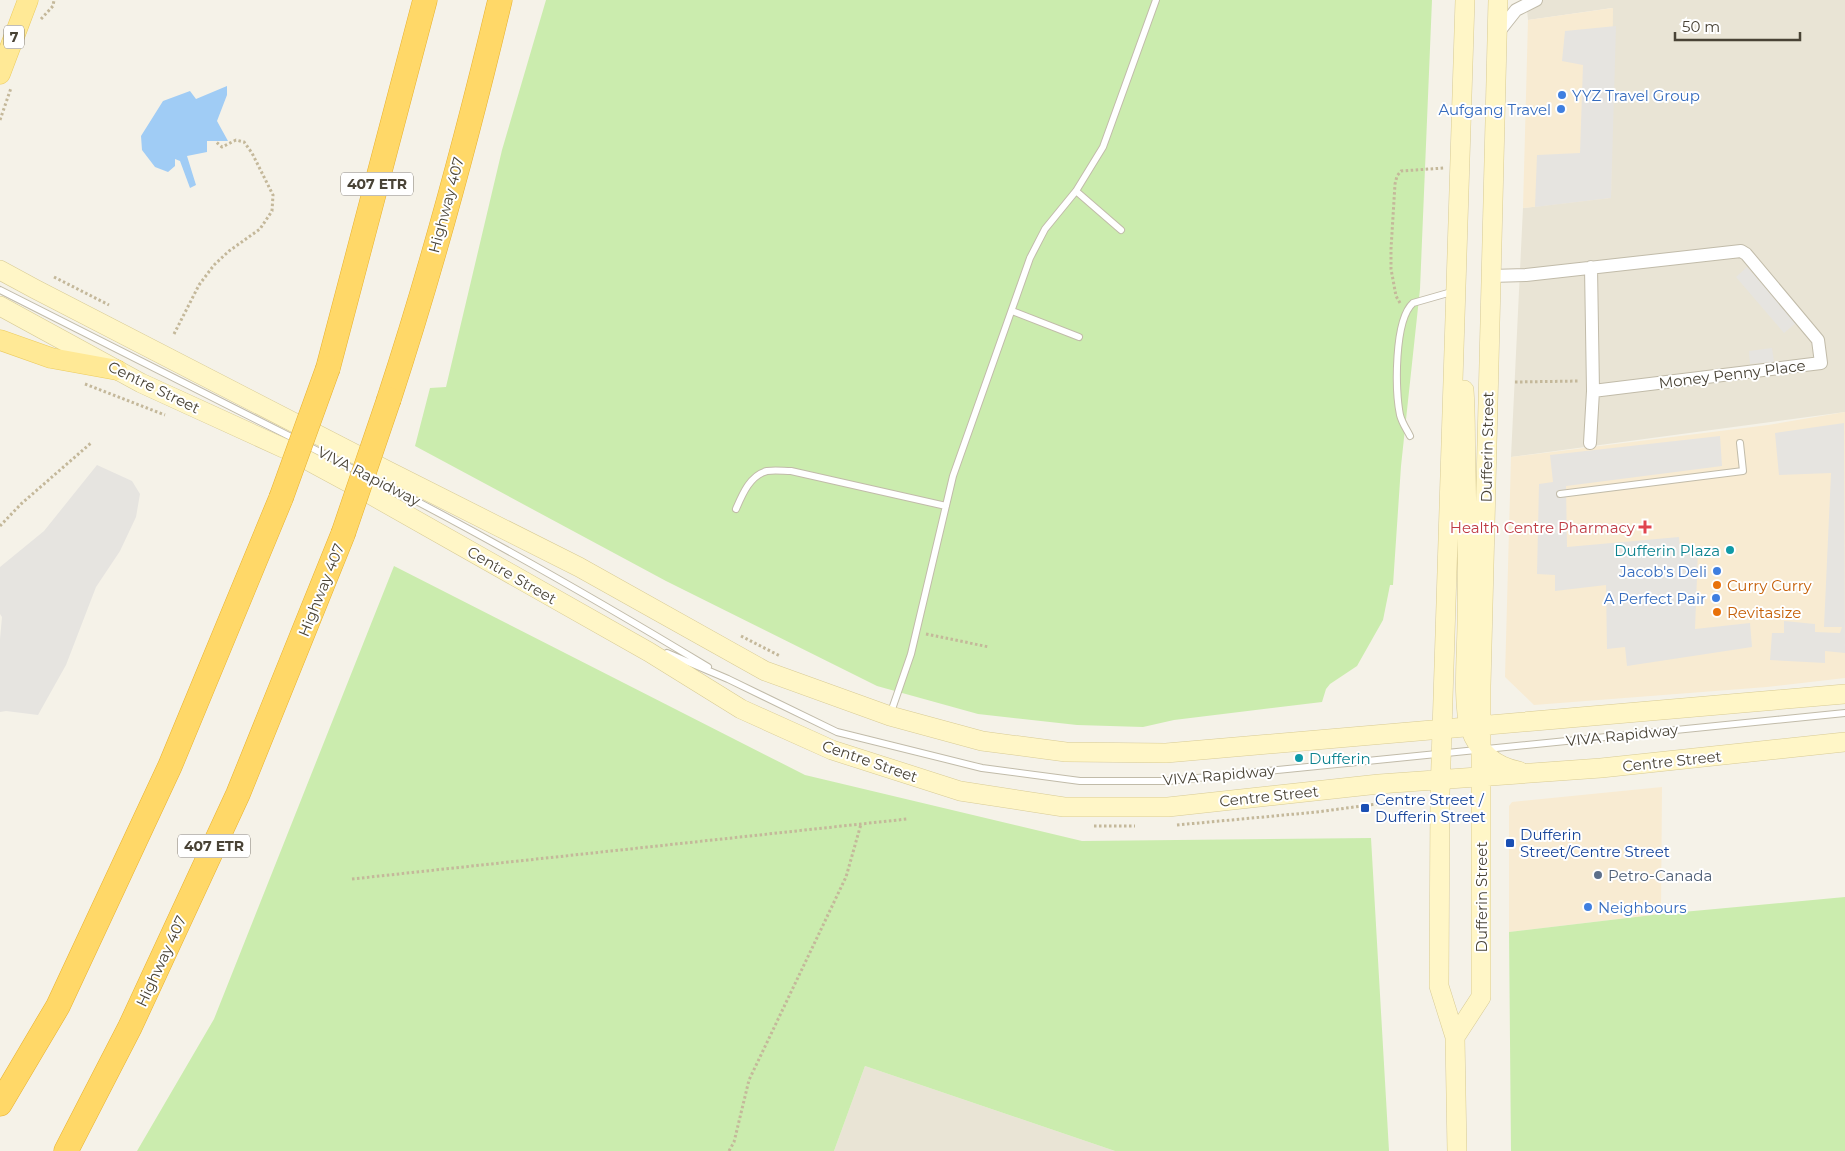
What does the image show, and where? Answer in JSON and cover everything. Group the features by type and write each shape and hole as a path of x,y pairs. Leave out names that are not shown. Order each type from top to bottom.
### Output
{"highway":[{"name":"407 ETR","path":"0,1104 58,1006 170,766 280,498 328,368 425,0"},
{"name":"Highway 407","path":"66,1151 130,1027 238,794 343,534 416,316 486,61 500,0"}],"main road":[{"name":"7","path":"0,74 28,0"},
{"path":"1457,1151 1455,1037 1439,986 1441,753 1465,0"},
{"name":"Dufferin Street","path":"1455,1037 1481,996 1481,749 1475,725 1491,276 1498,0"},
{"path":"0,270 388,471 579,567 764,671 890,716 982,741 1066,752 1166,753 1845,694"},
{"path":"1456,297 1465,398 1468,566 1466,679 1475,725"},
{"name":"Centre Street","path":"0,306 117,370 292,452 602,626 741,709 832,750 960,791 1064,807 1168,807 1441,779 1601,768 1845,742"},
{"path":"0,340 51,358 117,370"},
{"path":"1481,749 1493,762 1512,770 1535,773"}],"street":[{"path":"1497,34 1516,10 1536,0"},
{"name":"Money Penny Place","path":"1491,276 1526,275 1741,251 1746,254 1818,340 1820,363 1593,386"},
{"path":"1590,443 1593,386 1591,267"}],"lane":[{"path":"890,716 911,654 953,476 1030,258 1045,229 1076,191 1104,148 1156,0"},
{"path":"1076,191 1120,230"},
{"name":"VIVA Rapidway","path":"0,290 434,509 594,598 728,679"},
{"path":"1410,436 1401,418 1396,380 1399,341 1406,314 1413,303 1456,297"},
{"path":"1012,311 1079,337"},
{"path":"1560,494 1743,471 1740,443"},
{"path":"736,509 746,488 757,476 767,471 791,471 946,506"},
{"name":"VIVA Rapidway","path":"602,626 728,679 837,732 982,768 1080,781 1168,781 1845,713"}],"path":[{"path":"1518,112 1541,112"},
{"path":"174,334 199,285 209,272 229,251 260,229 272,211 273,195 244,142 236,140 222,147 215,141"},
{"path":"1406,314 1396,296 1391,269 1393,213 1397,176 1402,171 1460,167"},
{"path":"46,273 114,308"},
{"path":"167,336 176,340"},
{"path":"1516,382 1593,386"},
{"path":"0,526 21,504 91,443"},
{"path":"916,631 989,647"},
{"path":"739,634 786,660"},
{"path":"352,879 907,818"},
{"path":"729,1151 734,1142 749,1080 846,877 861,823"}],"shaded area":[{"path":"1526,0 1845,0 1845,412 1511,457 1523,208 1611,197 1612,8 1528,20"},
{"path":"1613,8 1611,198 1523,208 1528,20"},
{"path":"1616,26 1611,198 1535,207 1537,155 1580,153 1583,65 1562,61 1565,31"},
{"path":"1747,267 1796,323 1784,333 1736,277"},
{"path":"1772,348 1774,362 1750,364 1749,351"},
{"path":"1845,412 1845,678 1767,687 1534,705 1505,677 1511,457 1768,425"},
{"path":"1844,423 1845,653 1825,651 1825,663 1770,660 1772,633 1784,633 1784,621 1815,624 1815,632 1840,633 1842,627 1824,627 1831,473 1779,475 1775,433"},
{"path":"1720,436 1722,466 1566,486 1567,547 1679,537 1680,549 1698,551 1695,629 1750,623 1752,647 1627,666 1625,647 1607,649 1606,585 1555,591 1555,575 1537,574 1539,484 1553,482 1550,455"},
{"path":"97,465 132,481 140,494 136,517 120,551 96,587 66,665 38,715 0,712 0,639 2,617 0,614 0,567 44,531"},
{"path":"1662,787 1661,914 1509,932 1509,806 1512,802"},
{"path":"865,1066 1115,1151 834,1151"}],"green space":[{"path":"546,0 1432,0 1420,289 1401,466 1393,585 1390,585 1383,620 1357,666 1330,684 1326,689 1322,702 1174,720 1143,727 1077,725 978,714 877,686 666,581 415,446 430,388 446,387 502,150"},
{"path":"394,566 805,775 1082,841 1371,838 1389,1151 1115,1151 865,1066 834,1151 137,1151 214,1019"},
{"path":"1845,897 1845,1151 1511,1151 1509,932 1661,914"}],"water":[{"path":"227,86 227,95 217,121 228,141 207,141 207,152 187,156 196,185 190,188 180,161 175,159 175,166 168,172 155,167 142,150 141,136 163,101 190,91 196,99"}],"place":[{"name":"YYZ Travel Group","path":"1562,95"},
{"name":"Aufgang Travel","path":"1561,109"},
{"name":"Health Centre Pharmacy","path":"1645,527"},
{"name":"Dufferin Plaza","path":"1730,550"},
{"name":"Jacob's Deli","path":"1717,571"},
{"name":"Curry Curry","path":"1717,585"},
{"name":"A Perfect Pair","path":"1716,598"},
{"name":"Revitasize","path":"1717,612"},
{"name":"Dufferin","path":"1299,758"},
{"name":"Centre Street / Dufferin Street","path":"1365,808"},
{"name":"Dufferin Street/Centre Street","path":"1510,843"},
{"name":"Petro-Canada","path":"1598,875"},
{"name":"Neighbours","path":"1588,907"}]}
